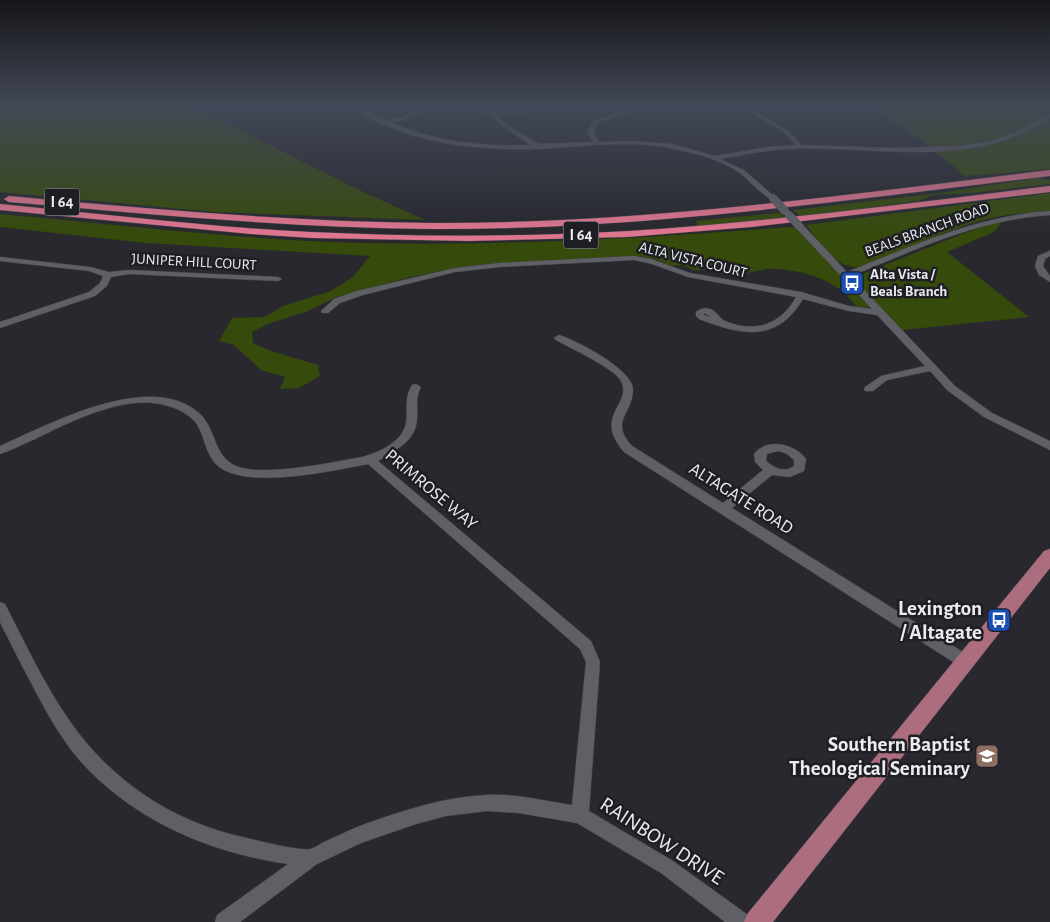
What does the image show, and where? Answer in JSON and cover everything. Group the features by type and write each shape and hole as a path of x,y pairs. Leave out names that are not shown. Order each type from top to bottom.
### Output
{"highway":[{"name":"I 64","path":"0,198 256,220 423,226 521,224 723,212 1050,173"},
{"name":"I 64","path":"0,208 312,235 468,238 627,234 751,224 1050,189"}],"main road":[{"path":"757,922 1050,556"}],"street":[{"path":"680,147 716,158 746,174 773,198 932,368 962,397 988,415 1050,446"},
{"path":"716,158 799,147"},
{"path":"800,147 927,150 966,147"},
{"name":"BEALS BRANCH ROAD","path":"845,276 982,223 1020,214 1050,213"},
{"path":"1050,253 1041,258 1039,263 1042,273 1050,280"},
{"name":"ALTA VISTA COURT","path":"326,311 337,301 360,293 455,270 500,265 628,258 647,260 686,274 714,281 801,295 856,311 880,312"},
{"path":"0,259 90,269 108,275 104,284 92,294 0,325"},
{"name":"JUNIPER HILL COURT","path":"108,275 129,272 278,279"},
{"path":"719,322 744,330 767,328 793,308 801,295"},
{"name":"ALTAGATE ROAD","path":"559,338 622,375 626,380 627,391 615,430 622,444 966,662"},
{"path":"869,389 884,378 932,368"},
{"path":"370,460 396,446 406,436 413,418 410,396 416,387"},
{"name":"PRIMROSE WAY","path":"0,450 96,410 124,402 149,400 169,403 191,412 204,427 215,456 223,464 242,473 264,474 370,460 586,644 593,662 580,815"},
{"path":"723,508 770,470"},
{"path":"0,608 35,677 64,726 90,759 125,793 171,822 209,838 276,854 311,858"},
{"name":"RAINBOW DRIVE","path":"224,922 311,858 358,836 416,815 446,808 487,803 519,805 580,815 667,867 741,922"}],"green space":[{"path":"0,147 273,147 359,190 425,220 215,212 0,192"},
{"path":"930,147 1050,147 1050,169 965,176"},
{"path":"1038,178 1050,180 1050,184 971,193 933,195 918,201 801,217 793,210 940,193"},
{"path":"1050,193 1050,212 988,219 940,235 861,267 852,267 836,260 806,225"},
{"path":"781,213 785,218 698,226 696,221"},
{"path":"0,214 274,239 419,244 578,240 685,235 791,227 796,228 870,307 858,309 851,299 832,284 810,275 786,270 767,269 743,273 718,266 714,270 693,270 683,265 671,266 655,259 639,256 460,267 411,277 337,297 308,311 268,324 252,332 253,343 271,351 318,365 320,376 299,388 280,389 285,377 261,370 234,345 219,341 232,318 265,317 283,306 331,291 353,277 370,256 146,243 0,227"},
{"path":"1003,220 994,232 947,252 1029,317 902,330 860,286 858,279 865,273 962,234"}],"place":[{"name":"Alta Vista / Beals Branch","path":"852,283"},
{"name":"Lexington / Altagate","path":"999,620"},
{"name":"Southern Baptist Theological Seminary","path":"987,756"}]}
